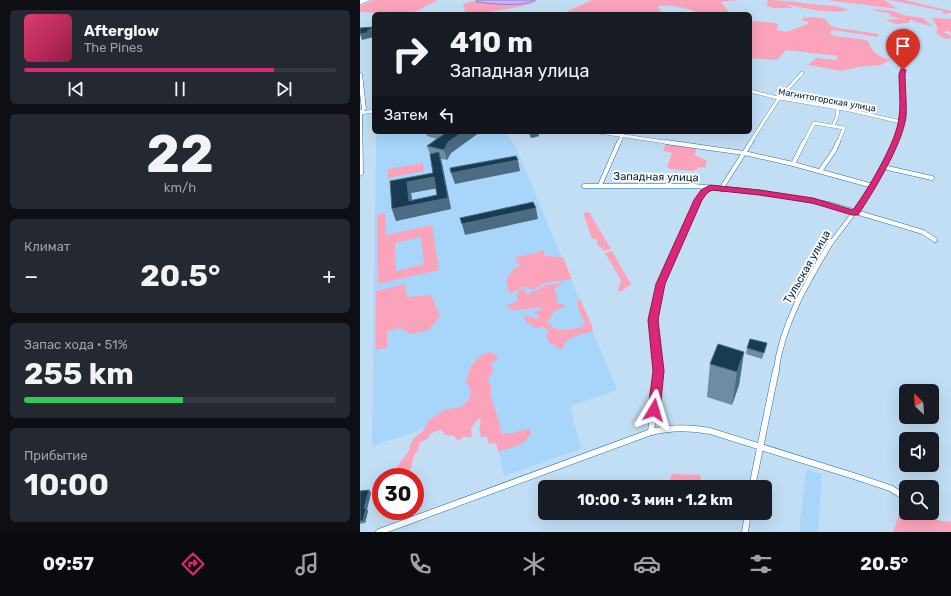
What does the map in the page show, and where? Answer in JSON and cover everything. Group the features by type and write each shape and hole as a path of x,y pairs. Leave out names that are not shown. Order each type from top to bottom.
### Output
{"main road":[{"path":"360,74 364,109 360,113 360,174"}],"street":[{"path":"360,2 367,0"},
{"name":"Тульская улица","path":"753,480 759,446 775,378 778,354 790,318 831,243 855,213 873,186 894,144 901,122 903,70"},
{"path":"721,189 777,101 802,74"},
{"name":"Магнитогорская улица","path":"752,91 901,122"},
{"path":"833,126 837,117 838,108"},
{"path":"360,113 372,111"},
{"path":"793,164 814,123 843,128 844,131 834,151 820,171"},
{"path":"600,184 623,134"},
{"path":"629,134 744,153 793,164 873,186"},
{"path":"883,167 932,178"},
{"name":"Западная улица","path":"584,186 600,184 694,186 759,192 813,200 922,232 935,240"},
{"path":"651,432 658,371 653,320 660,284 698,200 704,192 710,188"},
{"path":"379,532 611,448 651,432 674,427 699,428 890,488 899,493"},
{"path":"745,532 747,520"}],"shaded area":[{"path":"373,0 438,0 415,12 360,12 360,6"},
{"path":"476,0 535,1 522,4 490,4 476,2"},
{"path":"592,0 738,0 721,2 730,12 694,12 675,6 660,6 657,7 661,11 660,12 566,12"},
{"path":"767,0 835,6 848,10 834,12 788,5 793,8 772,8 766,5 768,3"},
{"path":"826,0 884,0 898,9"},
{"path":"889,0 905,0 951,11 951,13 943,14 943,11"},
{"path":"471,1 499,5 533,4 489,12 464,12 465,8 462,5"},
{"path":"873,9 893,11 903,15 923,18 933,27 910,20 908,23 896,24 885,20 900,19 890,16 889,13 876,11"},
{"path":"813,17 825,19 831,26 838,28 879,34 878,37 833,30 830,32 833,36 868,41 876,54 890,60 881,65 858,67 842,71 808,65 816,58 836,60 838,56 786,50 777,60 752,58 752,21 775,23 778,25 777,30 786,32 808,24 808,22 801,20 803,18"},
{"path":"932,18 951,19 951,33 947,31 943,32 951,36 951,38 945,39 937,34 936,31 938,29"},
{"path":"376,134 507,134 515,145 617,390 570,406 581,449 504,476 490,407 372,446"},
{"path":"666,144 693,147 696,149 695,155 707,161 705,168 700,167 693,171 670,169 667,167 672,153 663,151"},
{"path":"423,163 424,171 388,178 388,169"},
{"path":"589,212 611,249 604,251 597,244 598,240 592,238 583,213"},
{"path":"385,213 386,235 432,225 439,270 378,284 377,215","holes":["421,237 424,264 396,271 395,243"]},
{"path":"542,250 545,251 544,256 563,257 572,279 545,283 532,290 522,287 510,294 506,281 512,270 521,265 516,262 516,257 537,253"},
{"path":"612,251 631,284 620,292 618,290 621,280 605,253"},
{"path":"563,283 554,289 558,298 556,300 557,303 566,305 551,314 551,318 547,321 554,328 562,330 582,327 585,322 578,309 578,300 580,299 593,328 592,331 570,338 560,350 557,346 549,343 546,335 549,331 544,327 535,328 531,324 526,323 524,315 538,319 539,316 533,312 541,310 541,308 537,307 514,310 507,306 517,301 519,289 525,290 526,294 529,294 546,285"},
{"path":"405,284 407,297 431,295 440,316 429,330 411,334 400,328 387,331 387,347 376,350 376,291"},
{"path":"492,352 493,354 497,355 498,357 491,364 493,372 488,379 491,386 491,397 501,427 501,433 508,434 530,429 531,433 526,441 498,452 496,443 489,444 487,437 481,437 479,428 481,421 479,418 471,428 472,435 470,438 464,436 458,441 454,436 445,435 441,430 431,433 427,439 419,443 419,448 414,457 411,468 397,468 408,452 413,439 422,432 429,420 444,410 462,407 470,398 471,391 466,382 471,366 481,355"},
{"path":"806,470 822,474 818,532 799,532"},
{"path":"673,474 701,476 700,480 671,480 670,477"},
{"path":"899,515 899,520 938,520 951,522 951,532 893,532"}],"building":[{"path":"372,27 367,31 372,32 360,34 360,28"},
{"path":"444,134 460,134 448,142 444,150 427,146"},
{"path":"439,152 448,198 392,209 390,181 433,173 430,154","holes":["434,177 437,195 409,201 407,182"]},
{"path":"516,156 518,160 451,173 450,168"},
{"path":"533,202 536,208 462,224 460,218"},
{"path":"750,339 767,343 764,353 747,348"},
{"path":"718,344 744,352 737,372 710,364"},
{"path":"369,490 364,508 366,508 363,521 360,521 360,491"}],"route":[{"path":"654,410 658,371 655,353 653,320 660,284 698,200 704,192 710,188 759,192 813,200 855,213 869,193 894,144 902,118 903,70"}]}
